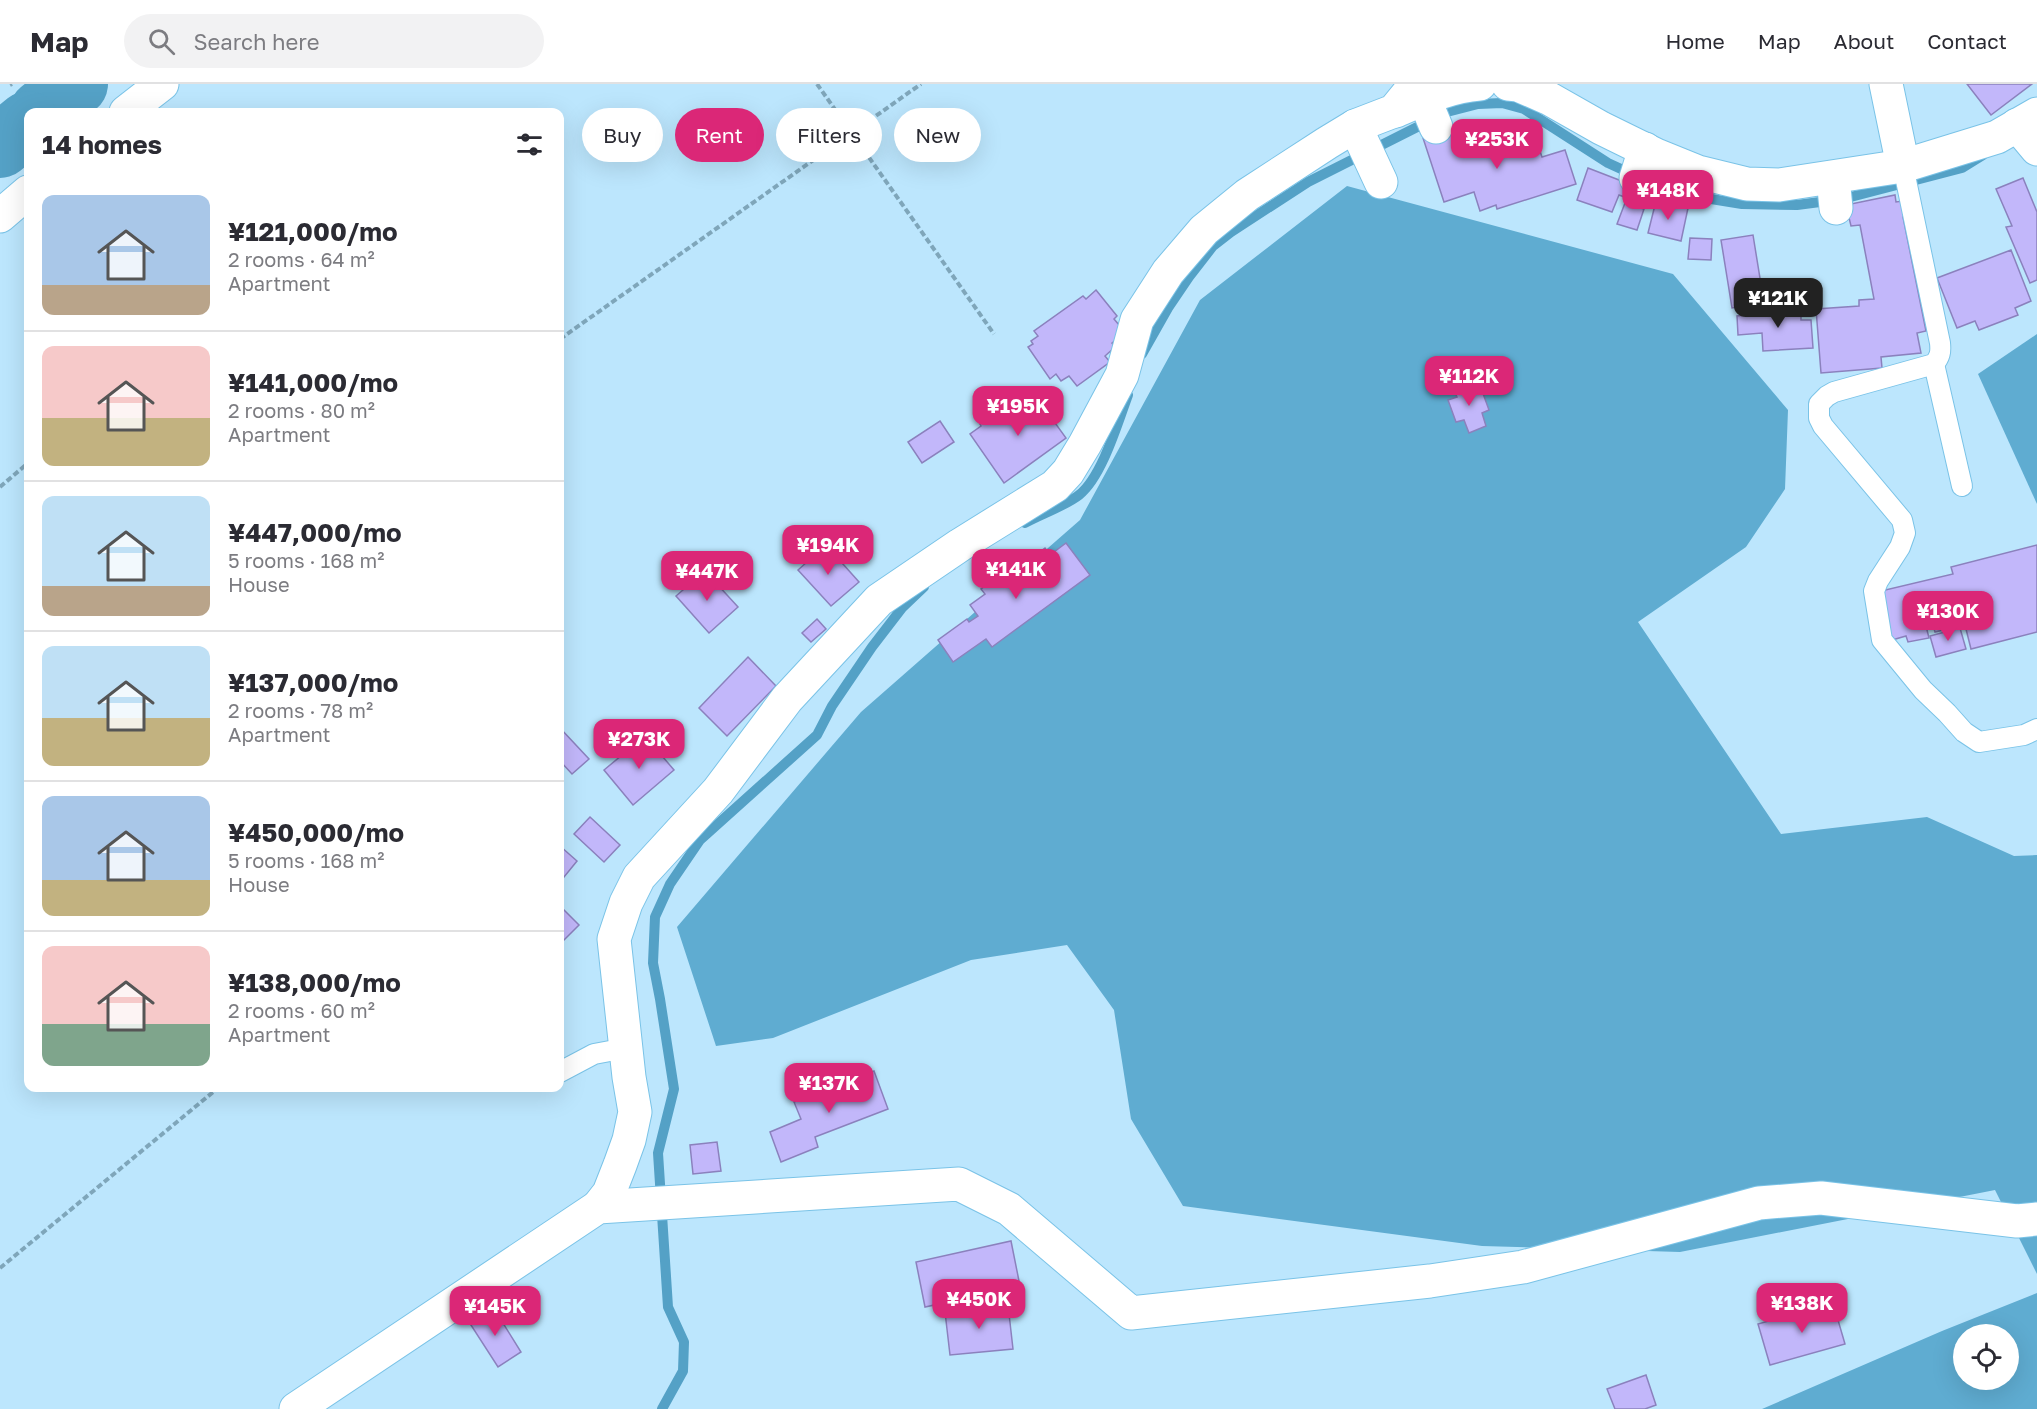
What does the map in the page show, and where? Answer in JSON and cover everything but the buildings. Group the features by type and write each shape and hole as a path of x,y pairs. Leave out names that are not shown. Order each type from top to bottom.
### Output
{"street":[{"path":"131,108 162,84"},
{"path":"296,1409 598,1207 609,1193 629,1140 635,1112 614,939 626,903 639,877 718,790 787,699 879,600 960,545 1055,486 1068,472 1122,375 1137,320 1168,272 1204,230 1247,195 1355,126 1394,111 1425,103 1463,85 1480,84"},
{"path":"1508,84 1518,85 1548,98 1602,128 1640,164 1698,172 1747,184 1779,198 1835,193 1914,176 1996,137 2030,130"},
{"path":"1886,84 1914,176"},
{"path":"1355,126 1381,182"},
{"path":"0,216 24,195"},
{"path":"598,1207 959,1184 1009,1209 1131,1313 1430,1281 1523,1267 1759,1203 1821,1198 2017,1221 2037,1219"}],"lane":[{"path":"1914,176 1940,343 1939,359 1934,364 1834,392 1819,404 1819,418 1823,426 1902,520 1905,533 1900,547 1874,591 1882,640 1923,690 1964,732 1979,742 2024,735 2037,729"},
{"path":"1934,364 1962,486"},
{"path":"564,1070 594,1054 626,1048"}],"path":[{"path":"817,84 834,108"},
{"path":"882,112 921,84"},
{"path":"564,336 811,162"},
{"path":"873,162 994,333"},
{"path":"0,486 24,467"},
{"path":"0,1268 213,1092"}],"shaded area":[{"path":"1347,186 1673,274 1788,410 1785,489 1746,547 1638,622 1781,834 1927,817 2014,856 2037,855 2037,1274 1995,1190 1680,1252 1482,1246 1183,1206 1131,1119 1114,1010 1067,945 971,960 773,1038 716,1046 677,927 861,712 1080,520 1200,300"},
{"path":"2037,334 2037,504 1978,374"},
{"path":"2037,1293 2037,1409 1762,1409 1953,1327 1953,1390 2019,1390 2019,1324 1960,1324"}],"waterway":[{"path":"46,108 76,84"},
{"path":"1142,354 1189,277 1213,246 1231,232 1308,182 1447,112 1478,104 1502,103 1524,109 1608,163 1656,185 1705,198 1742,204 1797,205 1843,199 1962,168 1983,155"},
{"path":"0,146 24,126"},
{"path":"1025,523 1067,503 1087,487 1102,463 1128,395"},
{"path":"662,1409 683,1371 684,1342 668,1307 658,1153 674,1089 653,963 655,917 670,884 700,840 817,735 832,706 872,647 902,608 924,587"}]}
